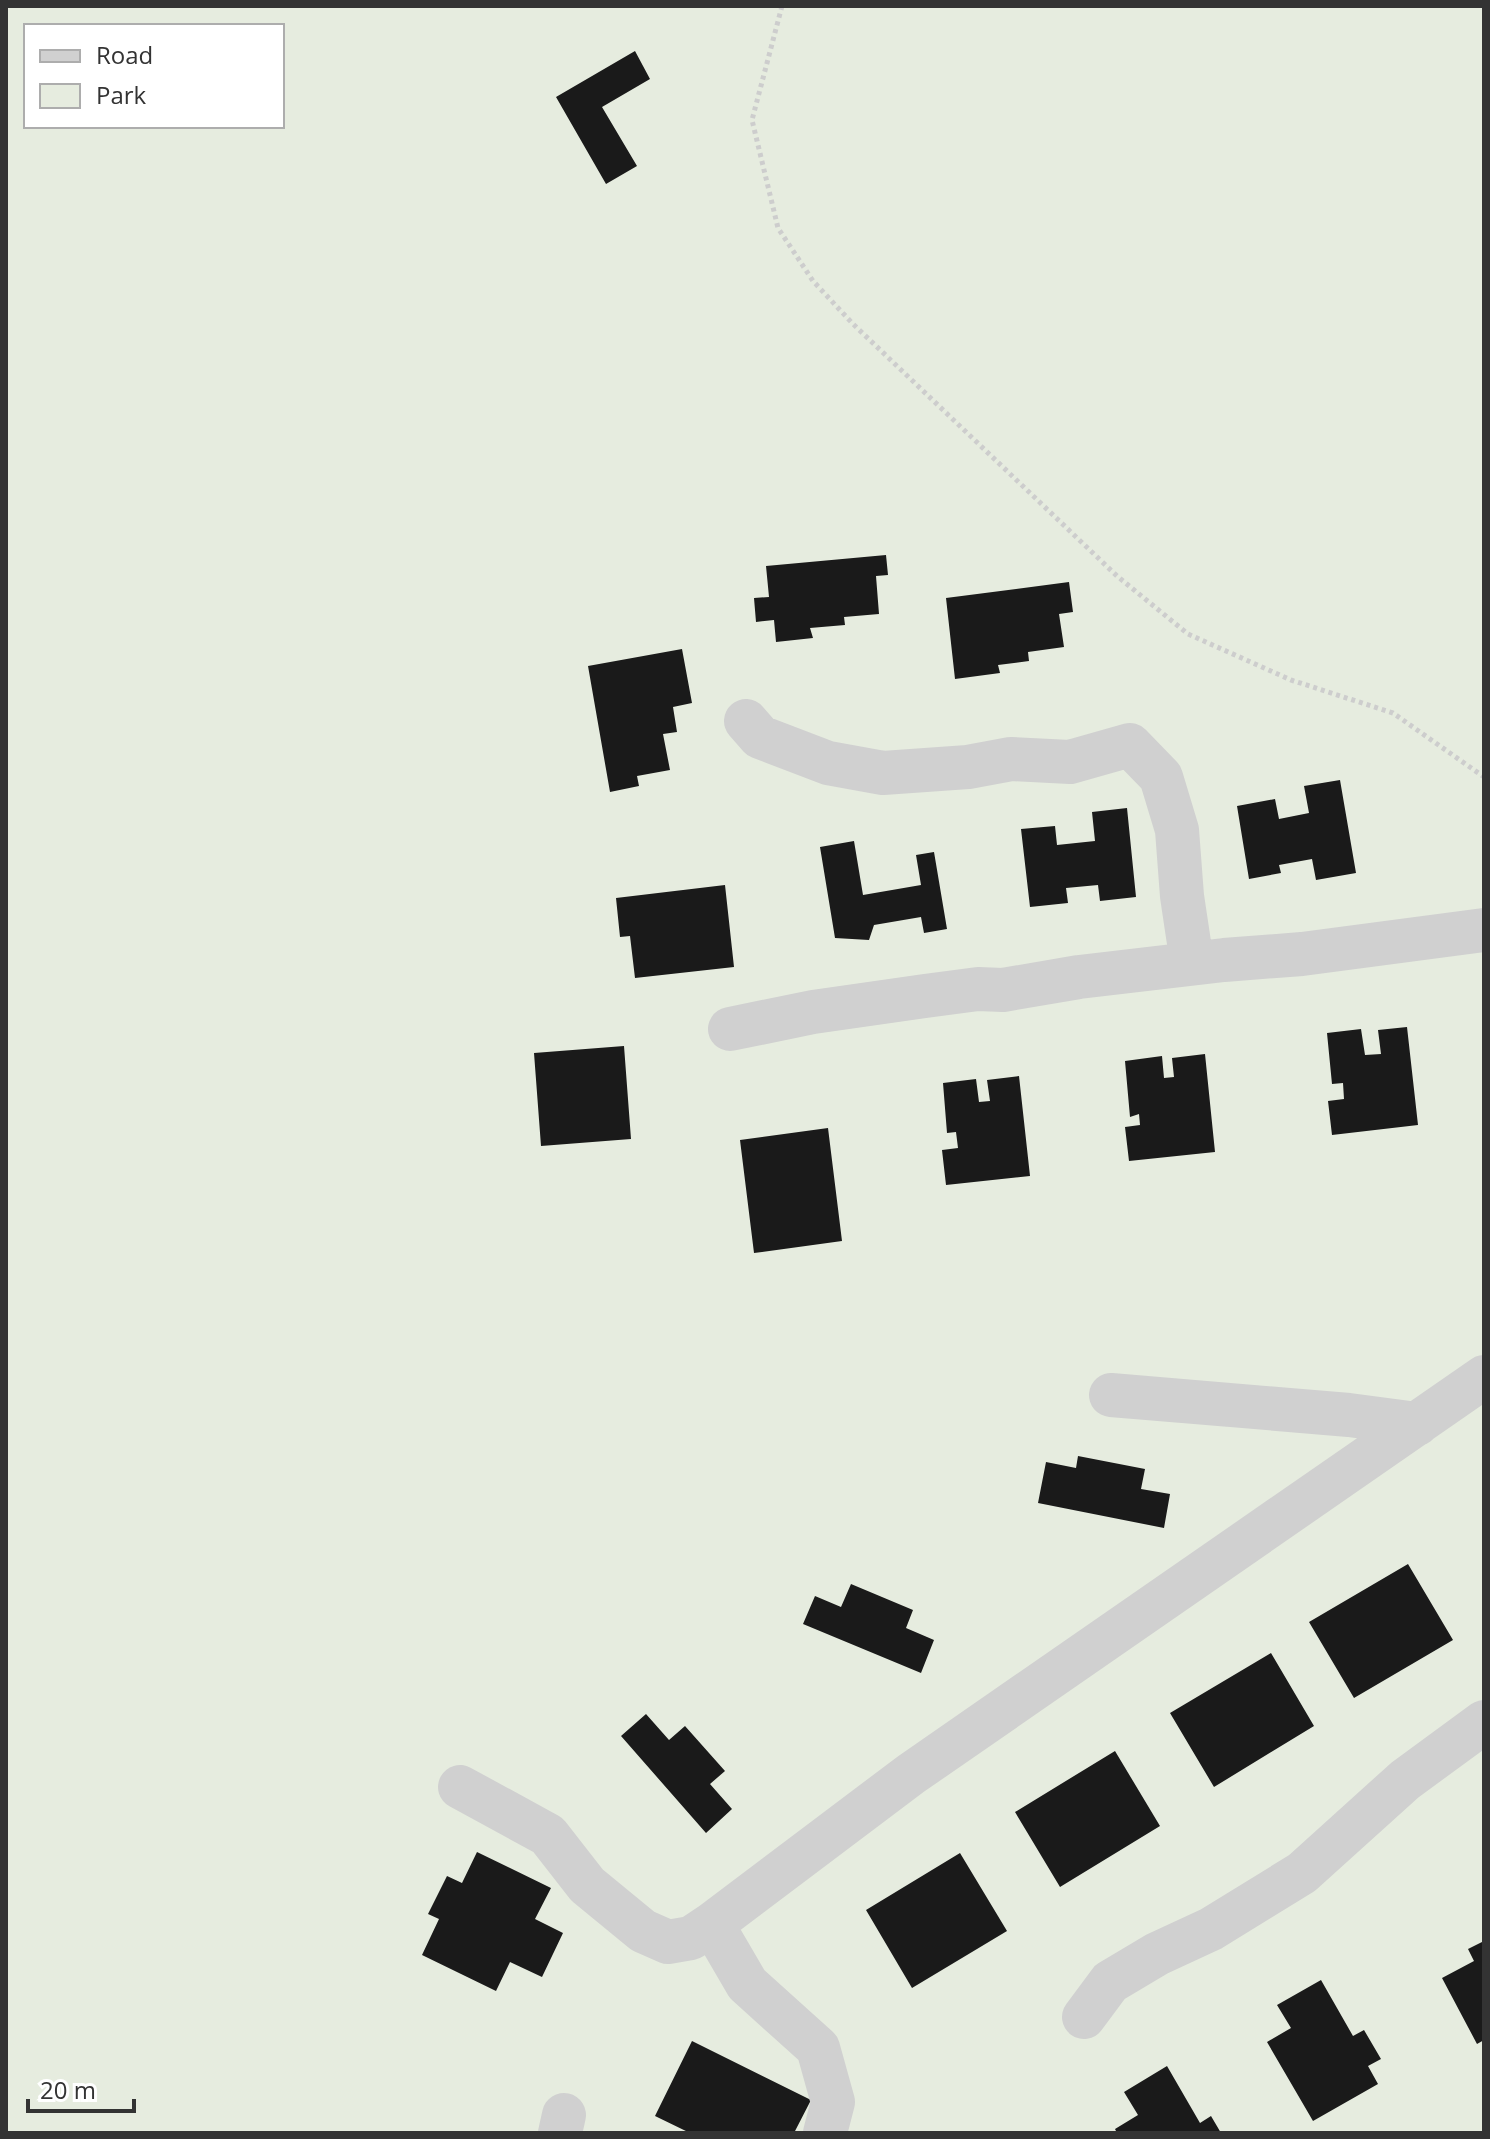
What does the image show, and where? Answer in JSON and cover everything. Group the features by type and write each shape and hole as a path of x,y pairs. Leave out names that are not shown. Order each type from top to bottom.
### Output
{"street":[{"path":"746,721 760,737 828,763 883,773 968,767 1011,759 1070,762 1130,745 1161,777 1177,830 1182,896 1192,963"},
{"path":"730,1029 813,1012 909,998 978,989 1003,990 1079,977 1302,954 1484,930"},
{"path":"460,1787 548,1835 587,1885 643,1931 668,1942 691,1938 911,1774 1484,1377"},
{"path":"1111,1395 1349,1415 1417,1424"},
{"path":"1084,2017 1110,1982 1157,1954 1211,1929 1302,1873 1405,1780 1484,1722"},
{"path":"712,1924 747,1984 818,2048 833,2102 825,2133"}],"path":[{"path":"782,6 752,120 778,228 813,281 853,324 1117,576 1188,634 1291,680 1393,713 1484,777"}],"green space":[{"path":"6,6 1484,6 1484,2133 6,2133"}],"building":[{"path":"635,51 650,79 602,107 637,166 606,184 556,97"},
{"path":"886,555 888,575 876,576 879,614 844,617 845,625 810,628 813,638 776,642 774,620 756,622 754,598 769,597 766,566"},
{"path":"1069,582 1073,612 1059,614 1064,647 1028,652 1029,661 998,665 1000,673 955,679 946,598"},
{"path":"682,649 692,703 673,707 677,732 663,734 670,770 637,776 639,786 610,792 588,666"},
{"path":"1340,780 1356,873 1316,880 1312,859 1279,865 1281,873 1249,879 1237,806 1275,799 1279,819 1309,813 1304,786"},
{"path":"1127,808 1136,897 1100,901 1098,885 1066,888 1068,903 1030,907 1021,829 1055,826 1057,845 1095,841 1092,812"},
{"path":"854,841 863,895 921,885 916,855 934,852 947,929 924,933 921,917 874,925 869,940 835,938 820,847"},
{"path":"725,885 734,967 635,978 630,936 620,937 616,898"},
{"path":"1407,1027 1418,1125 1332,1135 1328,1101 1344,1099 1343,1083 1332,1084 1327,1033 1361,1029 1365,1055 1381,1054 1378,1030"},
{"path":"624,1046 631,1139 541,1146 534,1053"},
{"path":"1205,1054 1215,1152 1129,1161 1125,1127 1140,1125 1139,1114 1130,1117 1125,1061 1162,1056 1164,1078 1174,1077 1172,1058"},
{"path":"1019,1076 1030,1176 946,1185 942,1150 958,1148 956,1132 947,1133 943,1083 976,1079 979,1102 990,1101 987,1080"},
{"path":"828,1128 842,1241 754,1253 740,1140"},
{"path":"1078,1456 1145,1469 1141,1489 1170,1494 1164,1528 1038,1503 1046,1462 1076,1468"},
{"path":"1408,1564 1453,1640 1354,1698 1309,1622"},
{"path":"851,1584 913,1610 906,1628 934,1640 921,1673 803,1624 815,1596 841,1607"},
{"path":"1271,1653 1314,1726 1214,1787 1170,1713"},
{"path":"646,1714 669,1740 685,1726 725,1771 710,1784 732,1809 706,1833 621,1736"},
{"path":"1115,1751 1160,1826 1060,1887 1015,1812"},
{"path":"477,1852 551,1888 535,1919 563,1933 542,1977 510,1962 496,1991 422,1955 439,1919 428,1914 447,1876 462,1883"},
{"path":"960,1853 1007,1931 912,1988 866,1910"},
{"path":"1484,1941 1484,2040 1477,2044 1442,1978 1474,1961 1468,1949"},
{"path":"1321,1980 1353,2036 1364,2030 1381,2059 1368,2066 1378,2084 1313,2121 1267,2042 1291,2028 1277,2005"},
{"path":"692,2041 811,2100 794,2133 690,2133 655,2116"},
{"path":"1167,2066 1200,2123 1211,2116 1221,2133 1117,2133 1115,2129 1138,2115 1124,2092"}]}
